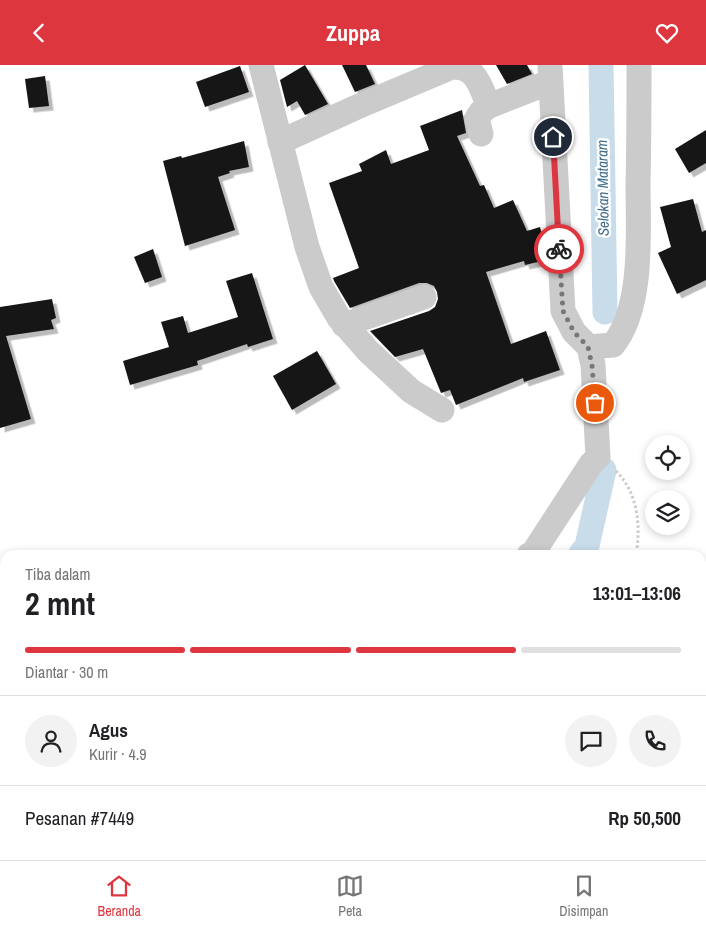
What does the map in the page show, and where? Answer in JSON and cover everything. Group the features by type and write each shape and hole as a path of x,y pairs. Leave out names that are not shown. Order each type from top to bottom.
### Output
{"street":[{"path":"261,65 307,247 322,287 344,325 368,351 410,391 442,410"},
{"path":"590,356 613,345 622,334 631,307 638,265 639,65"},
{"path":"280,142 452,67 463,66 473,73 489,106"},
{"path":"481,133 477,118 481,112 550,74 563,311 590,356 598,449 591,465 535,550"},
{"path":"344,325 424,297"}],"path":[{"path":"598,449 624,480 631,495 639,520 637,550"}],"building":[{"path":"305,65 328,104 305,115 297,101 287,107 280,80"},
{"path":"342,65 366,65 375,84 355,92"},
{"path":"496,65 527,65 532,74 507,84"},
{"path":"240,66 249,92 205,107 196,82"},
{"path":"45,76 49,106 29,108 25,79"},
{"path":"462,110 466,133 457,136 480,186 484,185 494,208 513,200 527,231 540,227 545,245 546,260 525,265 524,261 486,272 511,344 546,331 560,370 524,382 523,378 456,405 450,390 441,393 423,349 395,357 370,331 429,311 435,307 438,299 434,286 427,283 419,283 350,308 334,281 333,278 359,268 329,183 362,171 359,164 386,150 391,164 429,150 420,126"},
{"path":"706,130 706,163 689,173 675,149"},
{"path":"244,141 249,167 229,171 230,173 218,177 235,230 185,246 163,161 181,156 182,158"},
{"path":"693,199 702,232 706,230 706,280 677,294 658,253 671,247 660,207"},
{"path":"153,249 162,277 145,283 134,257"},
{"path":"252,273 273,339 248,347 247,344 197,361 198,365 130,385 123,361 169,347 161,322 183,316 188,333 238,317 226,281"},
{"path":"52,299 56,318 51,320 54,329 6,336 31,419 0,428 0,307"},
{"path":"317,351 336,384 292,410 273,376"}],"waterway":[{"name":"Selokan Mataram","path":"601,65 605,312"},
{"name":"Selokan Mataram","path":"584,550 587,546 604,470"}],"way so far":[{"path":"559,249 563,311 574,332 588,347 592,365 595,403"}],"route":[{"path":"553,137 559,249"}]}
